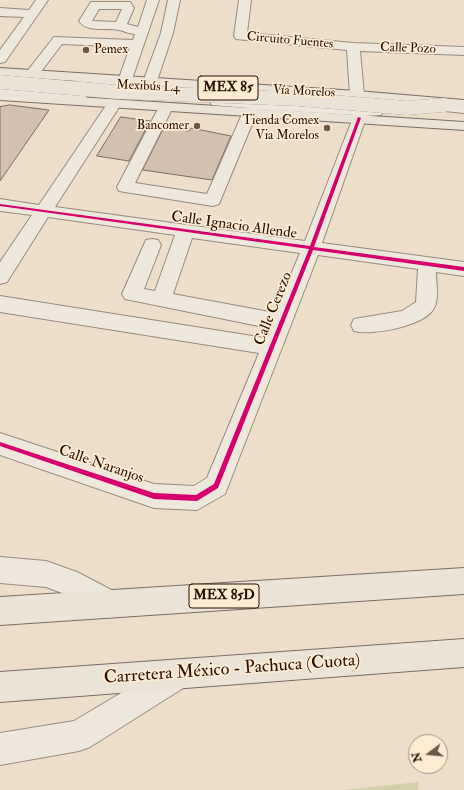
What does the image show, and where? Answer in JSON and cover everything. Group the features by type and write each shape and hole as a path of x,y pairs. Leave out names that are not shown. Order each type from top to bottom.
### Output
{"main road":[{"name":"Vía Morelos","path":"0,72 150,83 356,95 457,105"},
{"path":"0,82 118,92 297,99 407,108 457,105"},
{"name":"Vía Morelos","path":"0,96 359,118 464,126"},
{"name":"MEX 85D","path":"0,611 456,582"},
{"name":"Carretera México - Pachuca (Cuota)","path":"0,687 464,653"}],"street":[{"path":"0,58 42,0"},
{"path":"125,81 153,0"},
{"path":"150,83 167,33 174,0"},
{"name":"Circuito Fuentes","path":"245,0 240,36 353,47"},
{"path":"0,12 31,14"},
{"path":"120,26 131,30 140,37"},
{"path":"32,74 58,40 140,37"},
{"path":"353,47 356,95"},
{"name":"Calle Pozo","path":"353,47 464,51"},
{"name":"Mexibús L4","path":"0,77 457,105"},
{"name":"Mexibús L4","path":"0,90 366,111 464,119"},
{"path":"0,277 114,104"},
{"path":"166,107 125,187 213,200 250,112"},
{"name":"Calle Cerezo","path":"197,498 216,486 310,249 359,118"},
{"name":"Calle Ignacio Allende","path":"0,205 310,249 464,269"},
{"path":"161,300 184,231"},
{"path":"152,245 132,294 281,322"},
{"path":"361,325 409,317 422,309 426,305 427,264"},
{"path":"0,304 271,347"},
{"name":"Calle Naranjos","path":"0,444 154,496 197,498"},
{"path":"0,570 46,574 78,585 109,604"},
{"path":"0,750 80,736 178,675"}],"shaded area":[{"path":"419,782 418,790 343,790"}],"building":[{"path":"10,105 49,110 0,181 0,107"},
{"path":"121,117 150,121 129,161 97,156"},
{"path":"164,128 189,131 191,128 231,136 212,180 143,170"}],"cycle path":[{"path":"0,444 154,496 197,498 216,486 311,249 359,118"},
{"path":"0,205 464,269"}],"place":[{"name":"Pemex","path":"86,50"},
{"name":"Bancomer","path":"197,126"},
{"name":"Tienda Comex Via Morelos","path":"327,128"}]}
